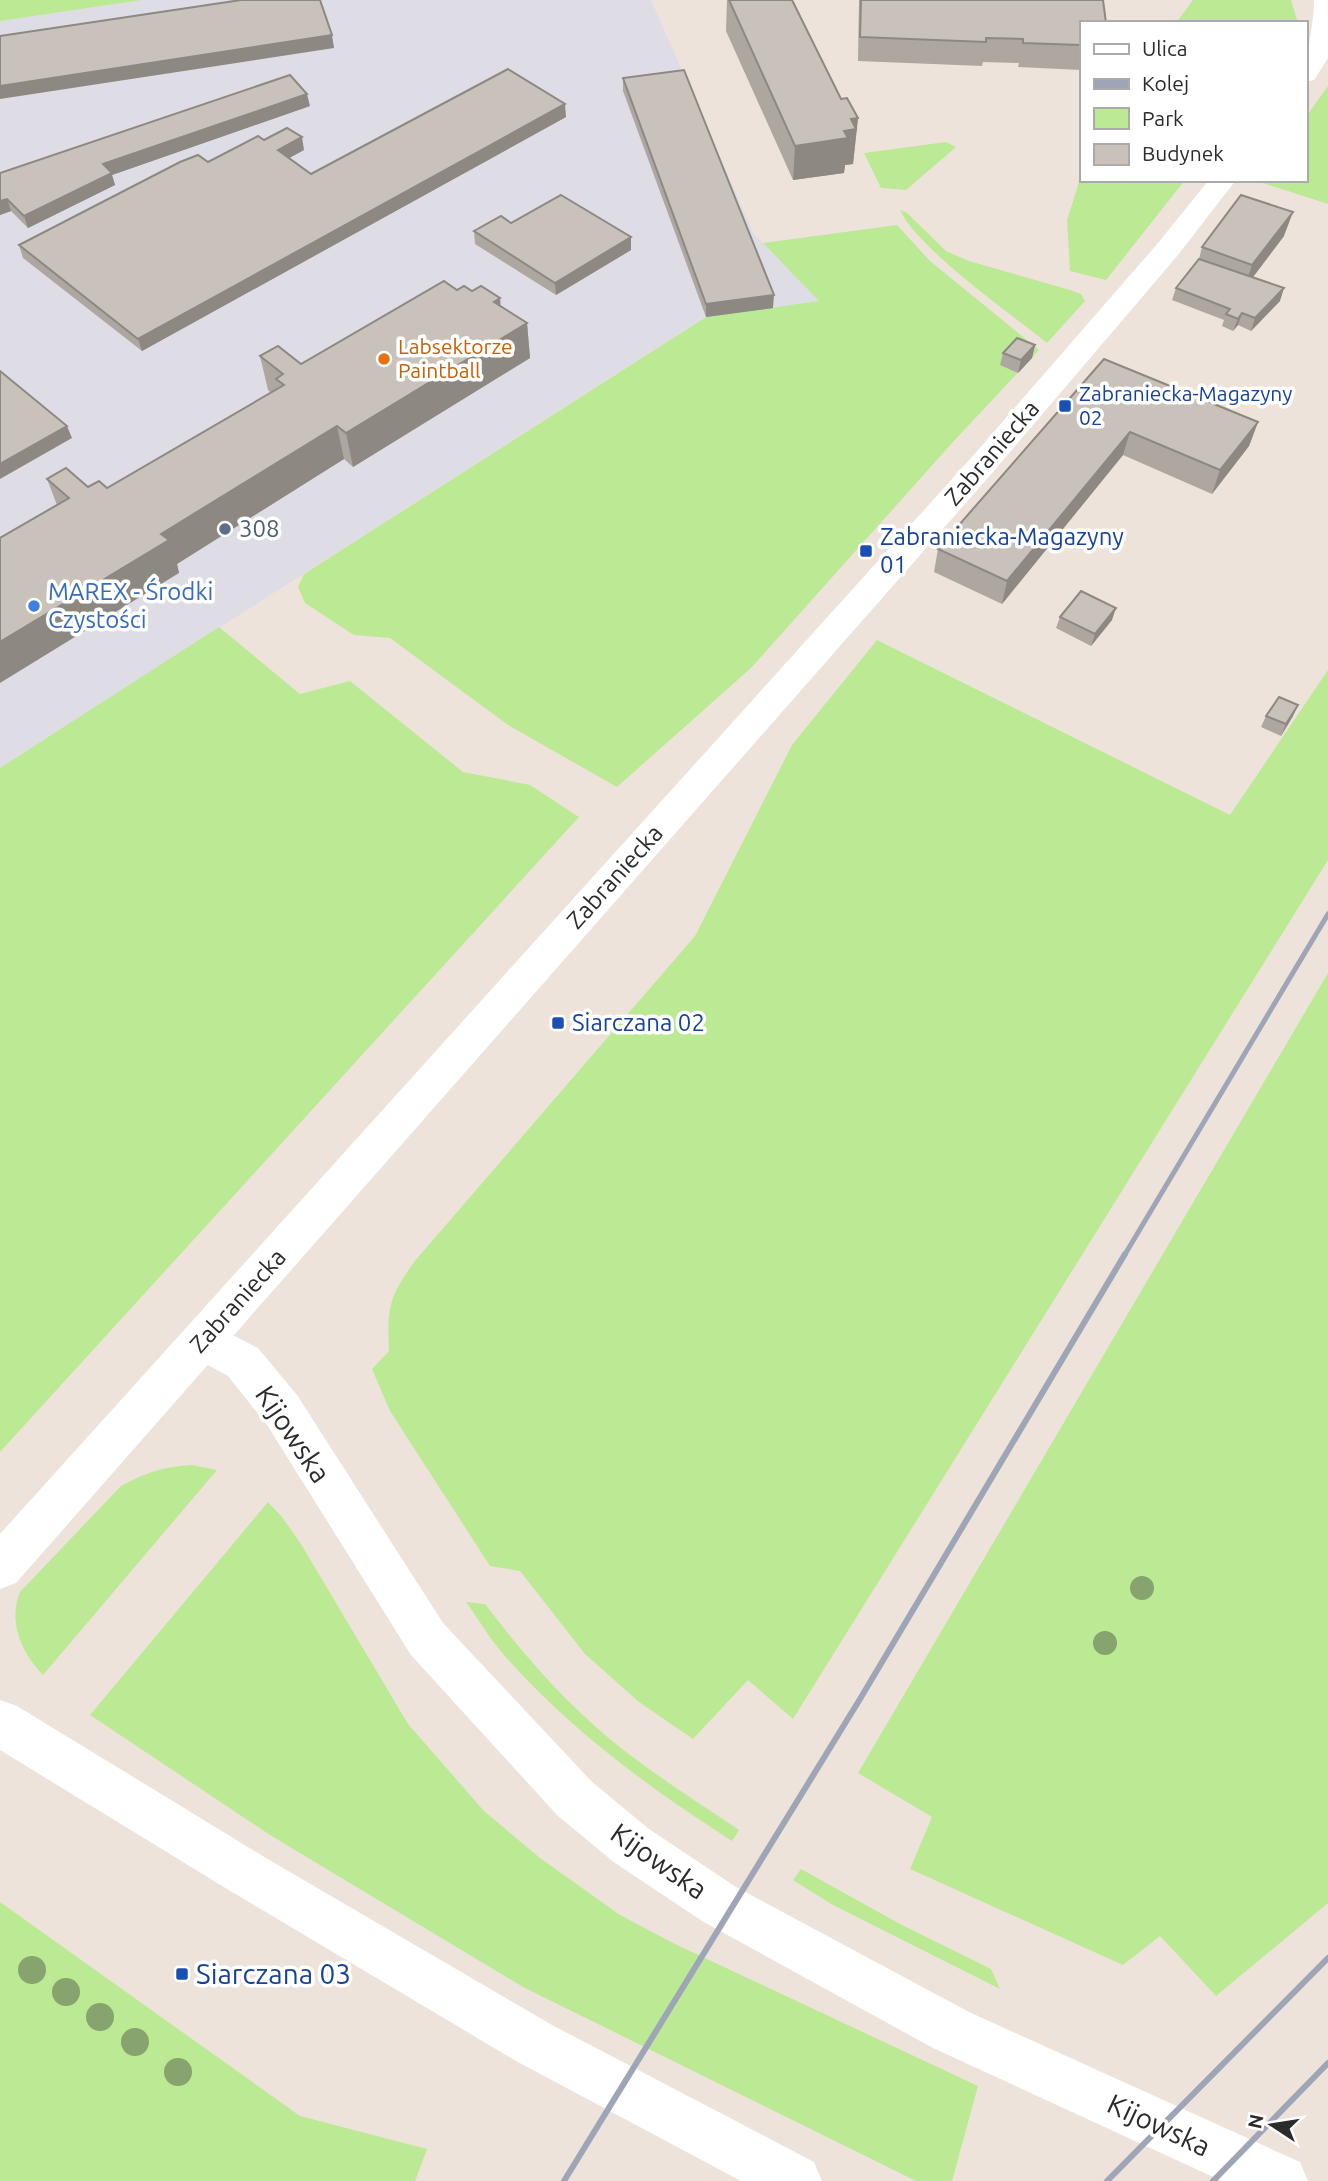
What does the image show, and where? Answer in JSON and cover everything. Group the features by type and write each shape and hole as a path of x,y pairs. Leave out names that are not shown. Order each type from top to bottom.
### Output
{"main road":[{"path":"1307,71 1321,46 1327,23 1326,0"},
{"name":"Zabraniecka","path":"0,1567 982,465 1168,249 1221,182"},
{"name":"Kijowska","path":"203,1340 243,1362 282,1410 427,1639 575,1799 632,1846 719,1904 950,2030 1281,2181"},
{"path":"0,1723 249,1875 534,2043 795,2181"}],"shaded area":[{"path":"142,0 651,0 754,234 820,301 705,317 0,768 0,21"}],"green space":[{"path":"0,0 142,0 0,21"},
{"path":"1193,0 1291,0 1297,21 1177,21"},
{"path":"1328,86 1328,204 1260,182 1307,182 1307,115"},
{"path":"946,142 956,147 906,190 881,188 864,153"},
{"path":"1080,179 1080,182 1183,182 1106,280 1070,271 1067,220"},
{"path":"900,210 906,212 946,251 969,261 1070,290 1081,294 1085,301 1047,343 945,262 910,226"},
{"path":"897,225 930,261 1039,350 751,668 617,787 508,725 390,638 354,635 305,603 298,587 304,574 706,317 819,301 763,243"},
{"path":"219,627 300,694 350,681 463,772 530,785 579,817 0,1452 0,768"},
{"path":"877,640 1230,815 1328,670 1328,860 793,1719 748,1680 693,1739 639,1702 585,1654 520,1571 490,1566 390,1411 372,1369 389,1351 391,1304 399,1285 414,1262 695,936 792,745"},
{"path":"1328,973 1328,1903 1216,1996 1160,1936 1123,1965 910,1869 932,1817 858,1773"},
{"path":"192,1465 217,1470 43,1675 28,1657 19,1636 15,1614 20,1592 121,1486 155,1471"},
{"path":"268,1502 301,1544 408,1724 484,1811 540,1858 620,1915 675,1944 978,2086 952,2181 916,2181 523,1987 270,1835 90,1715"},
{"path":"466,1602 485,1604 545,1676 602,1732 659,1776 739,1830 732,1841 611,1756 555,1708 504,1655"},
{"path":"801,1869 900,1924 991,1969 1000,1989 833,1905 793,1880"},
{"path":"0,1902 300,2116 427,2149 415,2181 0,2181"}],"building":[{"path":"241,0 320,0 332,35 0,86 0,36"},
{"path":"729,0 792,0 841,99 847,98 858,118 851,119 856,129 844,131 848,138 795,146"},
{"path":"861,0 1103,0 1106,21 1080,21 1080,45 1023,43 1023,39 986,38 986,42 860,37"},
{"path":"508,69 565,104 138,339 19,245 180,162 198,155 208,162 258,136 264,140 287,128 302,137 278,150 311,174"},
{"path":"684,70 774,295 706,304 623,78"},
{"path":"290,75 307,94 103,164 112,173 24,216 7,199 0,201 0,173"},
{"path":"561,195 631,237 555,283 474,231 501,216 511,223"},
{"path":"1241,195 1293,212 1252,265 1202,247"},
{"path":"1199,259 1284,288 1255,318 1242,313 1238,319 1226,314 1230,309 1176,288"},
{"path":"444,281 457,290 464,286 472,291 481,286 500,298 494,302 527,323 346,433 337,426 161,534 169,540 0,642 0,538 69,498 47,479 66,468 88,487 99,481 107,488 284,385 276,379 283,374 260,356 278,346 301,364"},
{"path":"1017,338 1035,345 1021,360 1003,353"},
{"path":"1104,359 1258,422 1220,470 1130,432 1007,581 938,549"},
{"path":"0,371 67,426 0,464"},
{"path":"1081,591 1116,608 1095,634 1060,617"},
{"path":"1279,697 1298,705 1286,724 1266,716"}],"railway":[{"path":"1124,1256 1328,914"},
{"path":"564,2181 860,1699 1125,1254"},
{"path":"1107,2181 1328,1958"},
{"path":"1213,2181 1328,2063"}],"place":[{"name":"Labsektorze Paintball","path":"384,359"},
{"name":"Zabraniecka-Magazyny 02","path":"1065,406"},
{"name":"308","path":"225,529"},
{"name":"Zabraniecka-Magazyny 01","path":"866,551"},
{"name":"MAREX - Środki Czystości","path":"34,606"},
{"name":"Siarczana 02","path":"558,1023"},
{"name":"Siarczana 03","path":"182,1974"}]}
